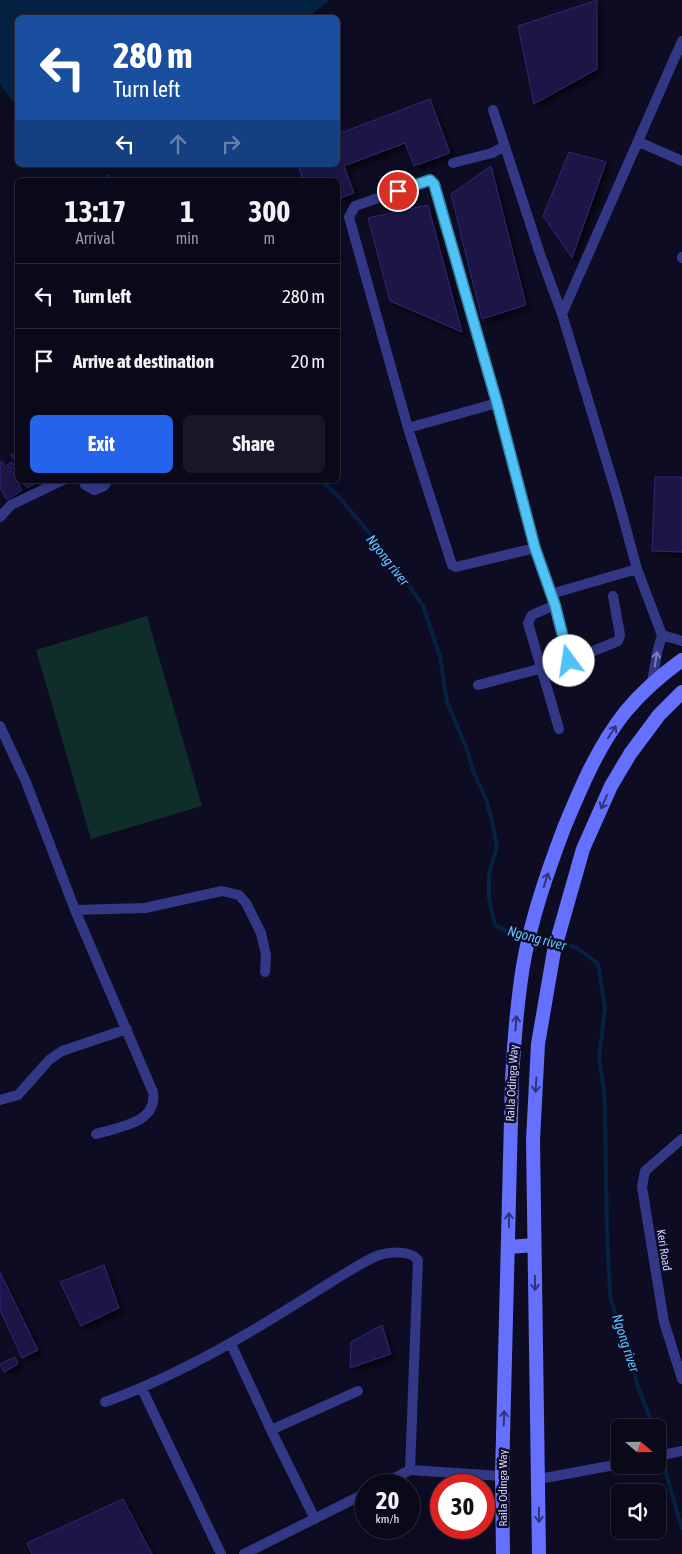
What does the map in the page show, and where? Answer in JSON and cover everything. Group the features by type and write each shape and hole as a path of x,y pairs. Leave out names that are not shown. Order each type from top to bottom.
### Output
{"main road":[{"name":"Raila Odinga Way","path":"503,1554 502,1476 512,1080 516,1015 528,944 539,900 554,854 581,787 596,757 626,711 652,683 682,660"},
{"name":"Raila Odinga Way","path":"539,1554 532,1140 538,1044 554,951 583,848 611,786 630,754 646,730 682,692"},
{"path":"509,1247 534,1245"}],"street":[{"path":"562,314 599,226 639,142 682,41"},
{"path":"493,110 541,257 562,314 618,499 637,569 662,635 652,683"},
{"path":"639,142 682,162"},
{"path":"453,163 492,153 505,146"},
{"path":"535,548 456,567 452,565 408,428 349,216 355,206 430,180 434,184 497,403 535,548 552,594 569,661"},
{"path":"408,428 497,403"},
{"path":"0,516 11,505 57,483"},
{"path":"85,483 94,490 104,486 106,483"},
{"path":"552,594 637,569"},
{"path":"478,685 569,661 618,640 620,635 613,596"},
{"path":"555,605 532,615 528,624 559,729"},
{"path":"662,635 682,641"},
{"path":"0,726 26,782 76,910 153,1092 155,1101 151,1111 140,1121 96,1134"},
{"path":"76,910 145,908 222,891 239,895 246,903 261,933 266,955 266,972"},
{"path":"0,1100 18,1095 49,1060 62,1051 127,1029"},
{"name":"Keri Road","path":"682,1139 645,1171 642,1187 664,1322 682,1379"},
{"path":"105,1402 142,1389 231,1344 352,1269 380,1255 400,1252 409,1254 418,1260 410,1470"},
{"path":"231,1344 315,1519"},
{"path":"142,1389 221,1554"},
{"path":"271,1430 358,1390"},
{"path":"666,1454 682,1451"},
{"path":"539,1479 611,1466"},
{"path":"402,1474 410,1470 502,1476"},
{"path":"244,1554 355,1498"}],"green space":[{"path":"147,616 202,806 91,839 36,650"}],"water":[{"path":"0,0 330,0 311,15 15,15 15,105 0,84"}],"building":[{"path":"597,0 597,69 534,104 518,26"},
{"path":"430,99 450,153 414,166 405,143 344,166 354,193 340,198 340,178 302,178 299,167 340,167 340,133"},
{"path":"569,152 606,162 572,258 543,216"},
{"path":"491,166 526,305 482,319 451,194"},
{"path":"428,205 462,332 390,301 368,218"},
{"path":"15,453 15,461 11,455"},
{"path":"2,461 9,472 11,471 7,465 12,462 15,466 15,483 18,483 22,490 7,500 0,488 0,462"},
{"path":"655,477 682,477 682,552 652,551"},
{"path":"24,483 36,483 27,488"},
{"path":"104,1265 119,1308 81,1326 60,1282"},
{"path":"0,1272 38,1350 22,1358 0,1310"},
{"path":"382,1325 391,1354 350,1368 351,1342"},
{"path":"15,1357 18,1364 4,1372 0,1364"},
{"path":"123,1499 152,1554 32,1554 27,1543"}],"waterway":[{"name":"Ngong river","path":"324,483 339,497 391,559 423,606 440,657 447,702 486,799 492,821 497,847 489,873 489,898 495,925 510,933 566,944 577,948 598,964 605,1008 599,1059 604,1090 610,1296 631,1357 637,1384 651,1419"},
{"name":"Ngong river","path":"666,1473 682,1528"}],"route":[{"path":"398,191 430,180 434,184 517,475 535,548 552,594 569,661"}]}
